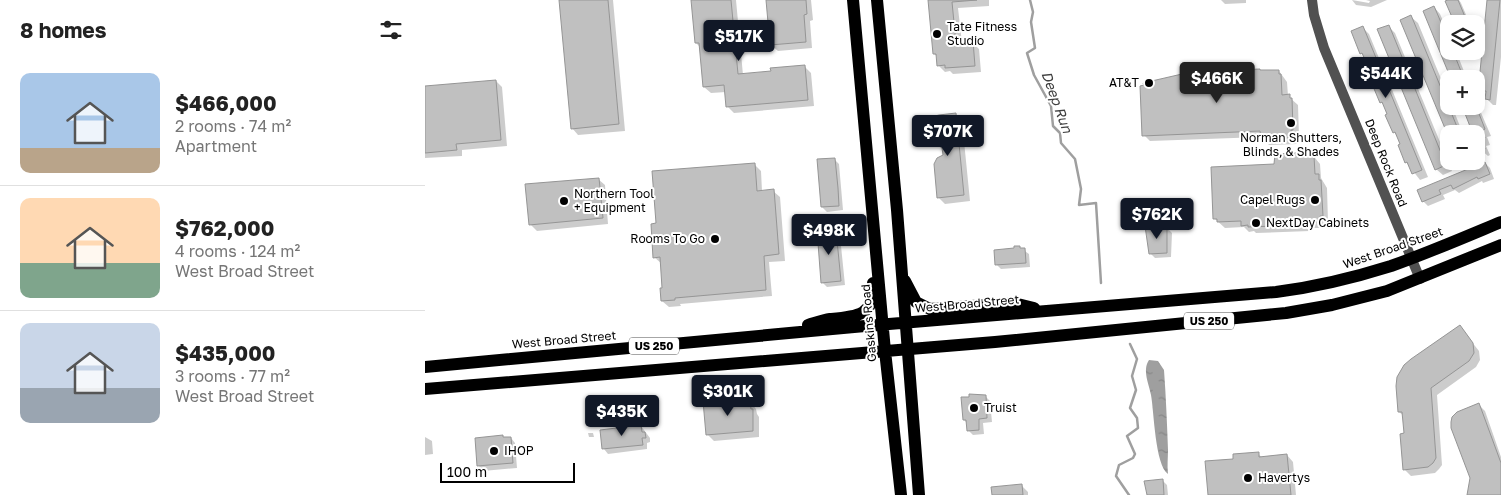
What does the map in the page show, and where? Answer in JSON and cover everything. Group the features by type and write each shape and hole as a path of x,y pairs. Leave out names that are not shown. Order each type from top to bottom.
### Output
{"main road":[{"name":"Gaskins Road","path":"853,0 885,351 901,495"},
{"path":"877,0 902,274 919,495"},
{"path":"777,334 828,320 855,317 868,308 873,295 869,239 874,216"},
{"name":"West Broad Street","path":"425,367 1049,310 1276,292 1344,280 1411,258 1501,222"},
{"name":"US 250","path":"425,390 885,351 1286,313 1353,300 1387,291 1501,246"},
{"path":"902,274 916,302 930,310 1013,303 1049,310"}],"street":[{"name":"Deep Rock Road","path":"1311,0 1324,48 1420,279"}],"water":[{"path":"1149,360 1158,361 1164,370 1168,474 1160,460 1156,437 1151,395 1146,373"}],"building":[{"path":"559,0 608,0 619,124 571,129"},
{"path":"691,0 731,0 738,74 771,71 770,68 805,65 808,100 726,107 724,85 703,87 699,43 695,43"},
{"path":"766,0 806,0 807,14 804,15 806,42 770,45"},
{"path":"928,0 977,0 952,2 956,43 973,41 975,66 945,68 945,65 937,66 936,54 933,54"},
{"path":"1458,0 1464,15 1451,15 1445,1"},
{"path":"1487,0 1500,0 1490,100 1485,99 1485,70 1480,70 1481,60 1485,60"},
{"path":"1434,6 1440,20 1440,52 1423,11"},
{"path":"1411,15 1440,85 1440,115 1452,115 1456,125 1444,125 1400,20"},
{"path":"1389,25 1440,150 1440,168 1435,170 1377,29"},
{"path":"1363,26 1422,170 1412,174 1407,162 1405,163 1398,145 1400,144 1385,115 1387,114 1382,102 1380,103 1367,72 1370,71 1362,53 1360,54 1351,31"},
{"path":"1443,60 1457,60 1460,70 1447,70"},
{"path":"1279,70 1279,74 1281,74 1282,95 1290,94 1290,98 1292,98 1292,138 1261,139 1260,131 1142,136 1140,86 1144,85 1143,83 1183,75 1186,72"},
{"path":"496,80 501,140 456,144 457,150 425,153 425,86"},
{"path":"956,113 964,195 937,198 934,164 937,158 943,155 942,148 934,142 932,122 935,116"},
{"path":"1466,115 1480,115 1483,125 1469,125"},
{"path":"1312,152 1315,174 1319,174 1319,180 1321,180 1323,216 1320,216 1321,222 1304,222 1304,225 1248,227 1248,225 1241,226 1241,221 1217,222 1217,219 1213,219 1211,167 1274,164 1275,154"},
{"path":"835,158 839,206 821,207 817,159"},
{"path":"1485,162 1490,174 1478,179 1477,177 1453,189 1451,185 1439,190 1441,194 1422,202 1417,190 1466,170 1485,170"},
{"name":"Rooms To Go","path":"755,163 757,191 774,189 779,254 764,256 766,290 675,298 675,300 661,301 660,257 653,258 651,224 656,223 652,171"},
{"name":"Northern Tool + Equipment","path":"599,178 603,218 529,225 525,184"},
{"path":"1145,226 1167,227 1167,253 1149,254"},
{"path":"836,230 841,281 821,283 818,243 815,244 814,237 817,237 817,232"},
{"path":"1014,246 1025,248 1026,263 995,265 994,250 1014,248"},
{"path":"1460,325 1473,343 1474,353 1469,361 1431,388 1436,458 1428,467 1403,470 1400,434 1404,433 1402,412 1398,412 1397,377 1404,365 1411,359"},
{"name":"Truist","path":"969,394 986,395 987,418 979,419 979,430 967,431 966,420 963,420 961,397 969,397"},
{"path":"718,400 718,404 750,401 751,409 753,409 753,431 706,435 703,401"},
{"path":"1479,403 1501,463 1501,495 1467,495 1470,478 1451,428 1451,422 1452,417 1457,412"},
{"path":"641,425 642,432 645,432 646,438 642,438 643,445 602,449 600,430"},
{"name":"IHOP","path":"503,435 503,437 511,437 513,463 477,466 475,438"},
{"name":"Havertys","path":"1259,452 1259,457 1287,454 1291,495 1208,495 1205,461 1233,459 1233,454"},
{"path":"1163,479 1164,495 1147,495 1144,481"},
{"path":"1022,484 1023,495 992,495 991,487"}],"waterway":[{"name":"Deep Run","path":"1030,0 1033,12 1031,22 1035,48 1027,53 1034,75 1051,106 1053,126 1060,133 1061,143 1075,159 1081,189 1079,205 1096,203 1101,283"},
{"name":"Deep Run","path":"1129,495 1116,476 1119,465 1133,458 1135,454 1127,436 1138,428 1137,418 1130,408 1136,390 1132,376 1137,359 1130,344"}],"place":[{"name":"Tate Fitness Studio","path":"937,34"},
{"name":"AT&T","path":"1149,83"},
{"name":"Norman Shutters, Blinds, & Shades","path":"1291,123"},
{"name":"Capel Rugs","path":"1315,200"},
{"name":"Northern Tool + Equipment","path":"564,201"},
{"name":"NextDay Cabinets","path":"1256,223"},
{"name":"Rooms To Go","path":"715,239"},
{"name":"Truist","path":"974,408"},
{"name":"IHOP","path":"494,451"},
{"name":"Havertys","path":"1248,478"}]}
